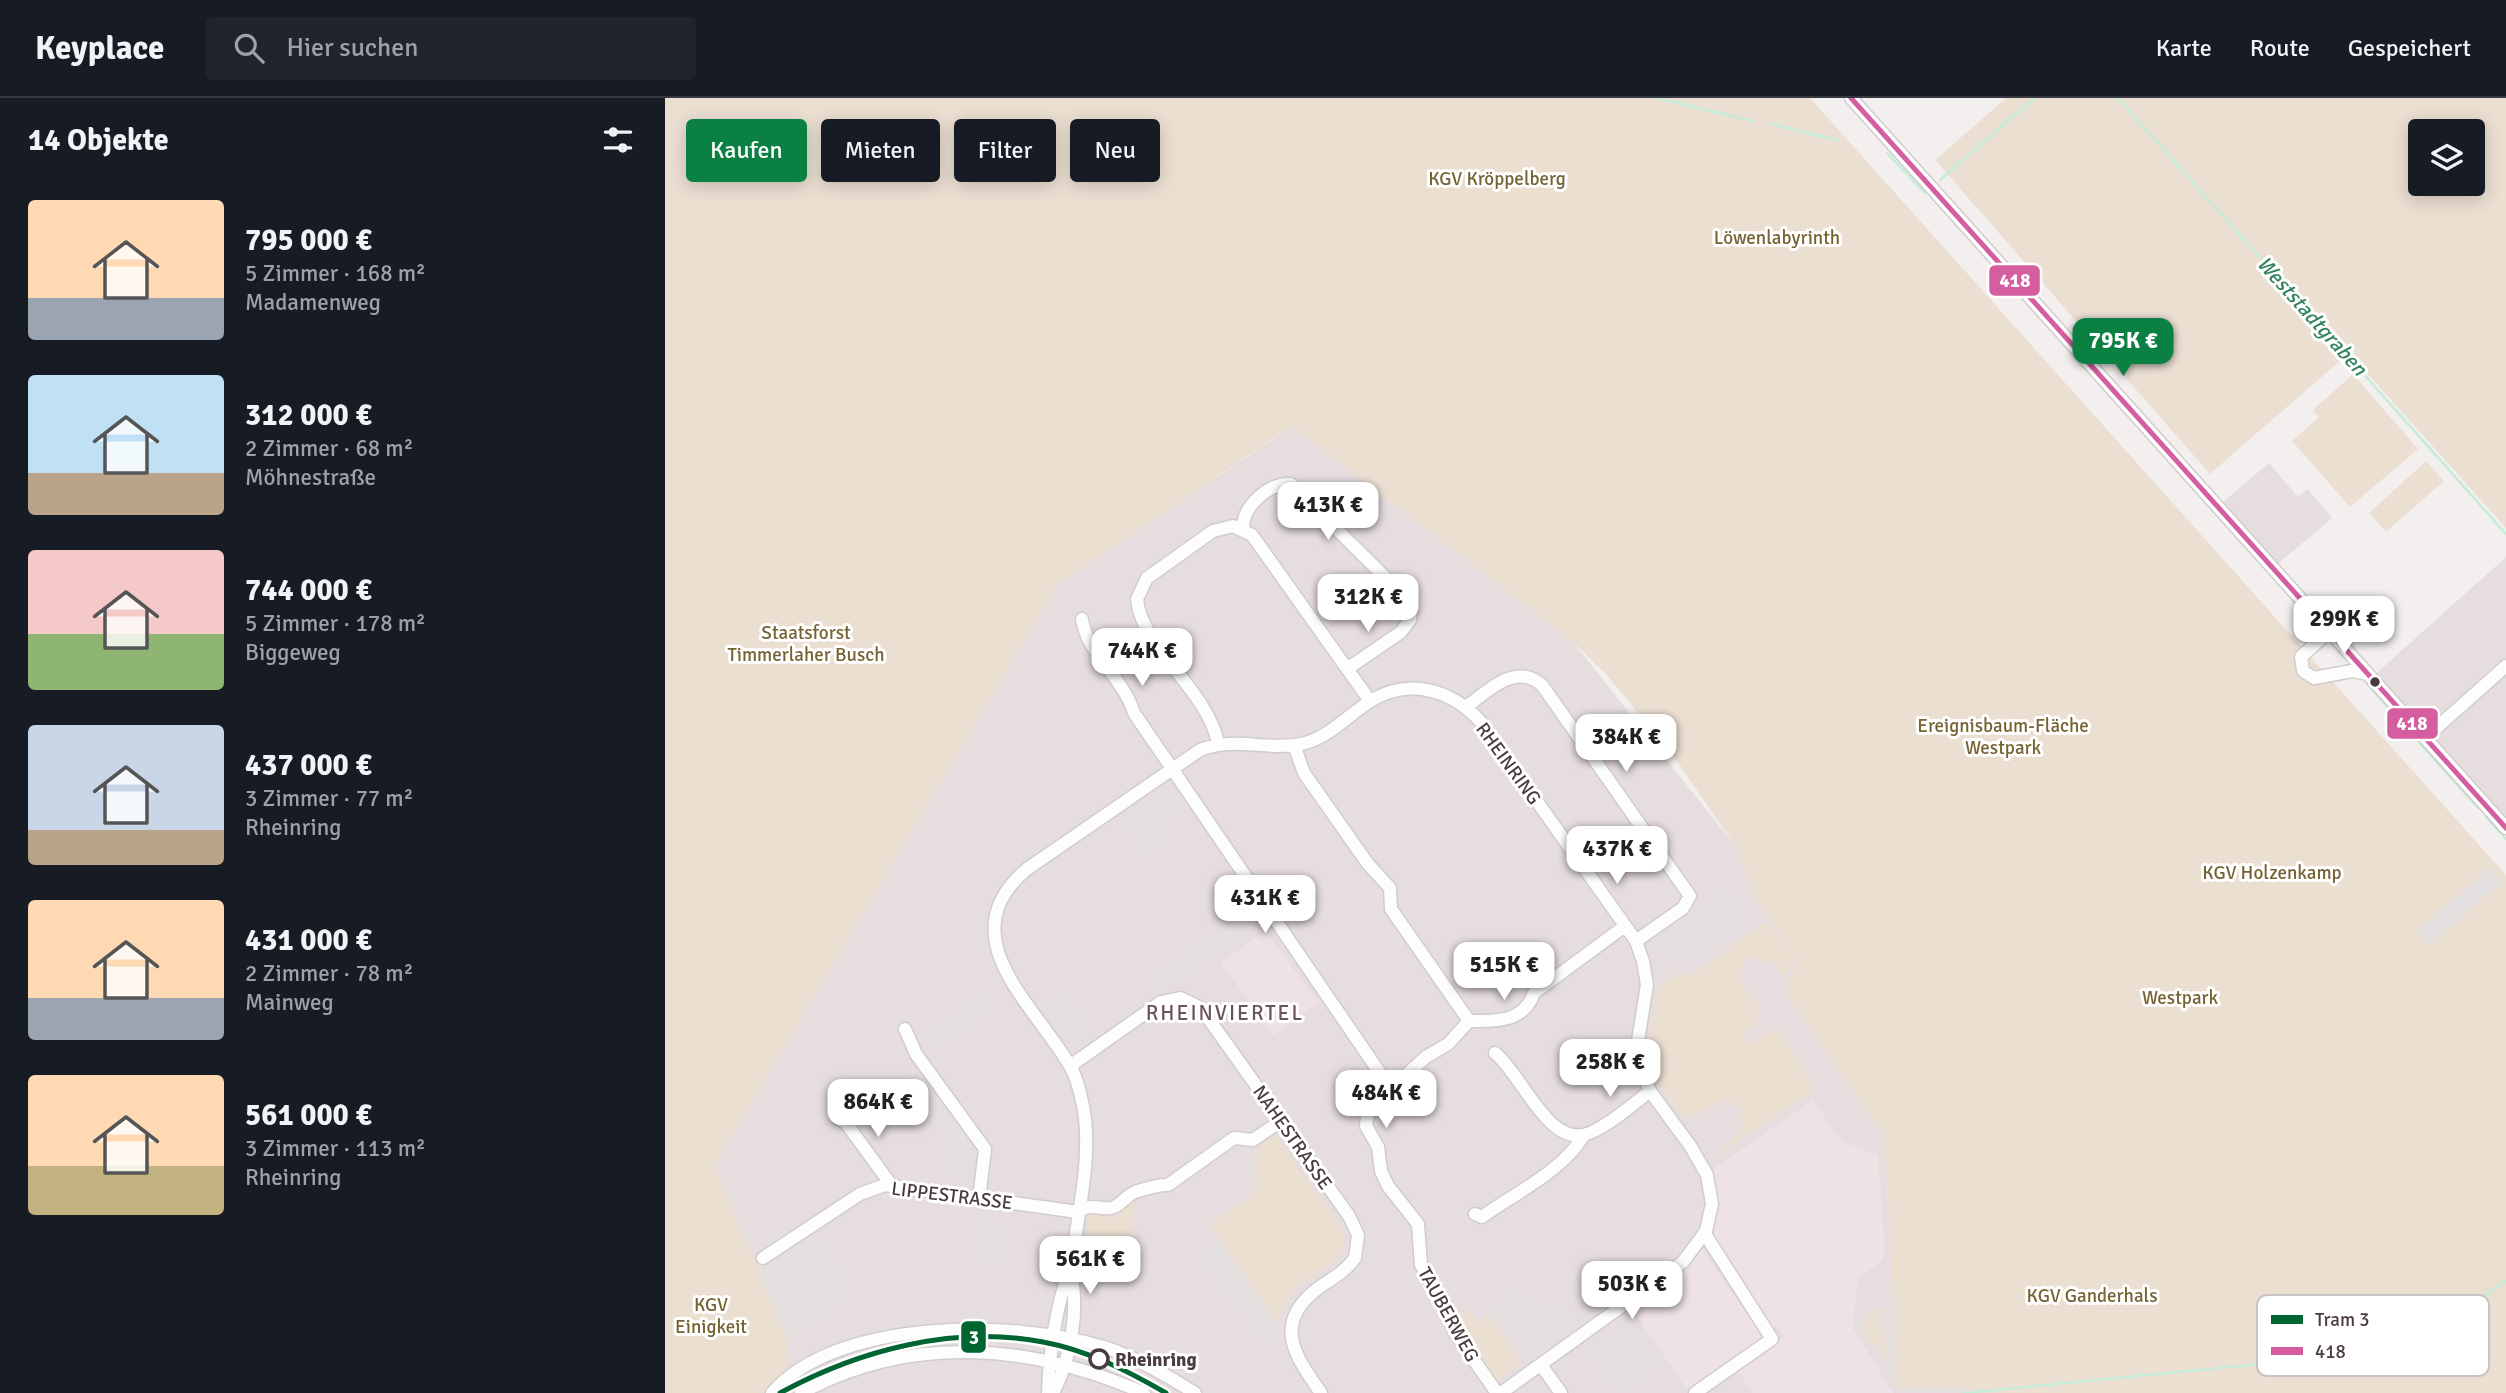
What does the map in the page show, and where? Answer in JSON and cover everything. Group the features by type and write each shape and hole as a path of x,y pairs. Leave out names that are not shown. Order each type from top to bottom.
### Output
{"street":[{"path":"1851,98 2505,826"},
{"path":"1244,528 1244,516 1249,506 1280,485 1291,484 1406,598 1411,612 1406,626 1347,669"},
{"path":"1050,1393 1051,1360 1063,1286 1070,1270 1078,1212 1086,1126 1080,1093 1070,1066 1005,972 995,943 997,911 1008,888 1027,869 1171,769 1218,743 1211,719 1144,622 1137,599 1147,578 1213,531 1234,526 1244,528 1264,551 1370,701"},
{"path":"1082,619 1088,641 1109,665 1134,713 1386,1082 1405,1076 1426,1057 1448,1044 1469,1021"},
{"path":"2329,631 2301,657 2303,671 2314,678 2352,671 2368,674"},
{"path":"2425,738 2506,667"},
{"path":"1466,706 1497,684 1515,676 1525,675 1542,685 1690,896 1683,908 1636,942"},
{"name":"RHEINRING","path":"1218,743 1294,745 1319,737 1370,701 1394,691 1417,688 1442,692 1466,706 1480,721 1636,942 1647,985 1637,1051 1650,1091 1691,1147 1707,1175 1711,1204 1705,1234 1683,1262 1499,1393"},
{"path":"1294,745 1304,773 1377,876 1390,888 1391,909 1469,1021 1486,1023 1518,1015 1530,1004 1534,993 1625,926"},
{"name":"NAHESTRASSE","path":"1070,1066 1161,1002 1189,1000 1201,1008 1349,1216 1358,1235 1355,1258 1307,1299 1292,1322 1295,1351 1321,1393"},
{"path":"905,1029 916,1055 985,1149 979,1199"},
{"path":"1495,1053 1508,1063 1550,1124 1569,1135 1584,1135"},
{"name":"TAUBERWEG","path":"1386,1082 1367,1117 1366,1126 1378,1147 1381,1171 1396,1200 1418,1224 1418,1257 1444,1301 1453,1330 1499,1393"},
{"path":"1475,1214 1482,1217 1575,1152 1584,1135 1650,1091"},
{"path":"839,1119 846,1123 892,1186"},
{"name":"LIPPESTRASSE","path":"763,1258 860,1194 877,1187 892,1186 1078,1212 1089,1205 1111,1208 1135,1192 1145,1192 1159,1184 1168,1185 1234,1138 1253,1140 1281,1121"},
{"path":"1695,1393 1772,1339 1705,1234"},
{"path":"1050,1393 1066,1364 1070,1340 1075,1287 1070,1270"},
{"path":"772,1393 782,1381 817,1362 896,1336 970,1329 1005,1329 1055,1337 1131,1357 1195,1393"},
{"path":"801,1393 854,1370 915,1356 989,1352 1051,1360 1144,1393"},
{"path":"1541,1365 1561,1393"}],"shaded area":[{"path":"1293,426 1573,642 1736,847 1758,903 1797,958 1785,993 1885,1136 1897,1389 1965,1387 1966,1393 665,1393 665,1156 1057,585"},
{"path":"2269,463 2298,497 2308,489 2332,518 2273,568 2217,507"},
{"path":"2506,557 2506,823 2371,678"},
{"path":"1171,788 1183,804 1156,823 1167,840 1149,853 1126,819"},
{"path":"2491,867 2503,881 2429,945 2416,931"},
{"path":"1727,890 1748,921 1690,963 1681,948 1666,959 1655,941"},
{"path":"1250,909 1259,922 1156,995 1147,982"},
{"path":"1266,931 1318,1003 1273,1035 1221,962"},
{"path":"1061,992 1088,1031 1069,1045 1041,1005"},
{"path":"985,993 994,1005 931,1050 923,1038"},
{"path":"941,1092 971,1135 964,1142 971,1144 963,1178 943,1172 949,1143 931,1117 936,1113 928,1102"},
{"path":"1813,1100 1842,1142 1878,1155 1885,1253 1881,1262 1858,1278 1853,1328 1893,1393 1753,1393 1737,1370 1784,1336 1776,1325 1770,1330 1734,1277 1714,1233 1718,1200 1712,1170"},
{"path":"983,1219 997,1222 995,1229 1003,1231 999,1261 979,1258"},
{"path":"814,1236 850,1287 836,1297 839,1301 787,1338 759,1275"},
{"path":"1218,1244 1276,1325 1273,1344 1268,1347 1203,1255"},
{"path":"1699,1245 1765,1340 1689,1392 1633,1311"},
{"path":"1517,1292 1527,1301 1532,1298 1541,1310 1548,1305 1556,1307 1562,1315 1568,1312 1577,1325 1529,1359 1493,1308"},
{"path":"1631,1323 1660,1364 1621,1391 1592,1350"}],"green space":[{"name":"Westpark","path":"665,98 1810,98 2506,875 2506,1393 1966,1393 1965,1387 1897,1389 1885,1136 1785,993 1797,958 1758,903 1736,847 1667,747 1604,672 1573,642 1292,426 1057,585 714,1166 787,1338 790,1371 767,1393 665,1393"},
{"path":"2006,98 2506,98 2506,528 2349,353 2210,474 1935,160"},
{"path":"2353,374 2418,449 2350,507 2292,441 2319,417 2313,410"},
{"path":"2426,461 2444,481 2386,532 2369,513"},
{"path":"1767,920 1795,958 1786,978 1774,962 1744,958 1740,981 1759,1005 1757,1023 1743,1034 1750,1044 1776,1027 1813,1084 1813,1090 1715,1157 1743,1127 1741,1109 1726,1100 1697,1115 1681,1118 1659,1082 1650,1056 1651,1027 1659,986 1679,973 1691,976"},
{"path":"1274,1132 1342,1231 1343,1241 1341,1250 1330,1264 1290,1295 1278,1322 1209,1224 1254,1195 1258,1151 1267,1137"},
{"path":"1133,1196 1133,1236 1099,1252 1088,1232 1087,1206 1110,1209 1110,1217 1115,1218 1117,1208"},
{"path":"1883,1305 1881,1322 1889,1356 1885,1359 1879,1346 1868,1341 1863,1327 1869,1311 1877,1311"},
{"path":"1469,1309 1478,1322 1488,1315 1522,1363 1495,1381 1458,1326 1456,1319"}],"waterway":[{"path":"1657,98 1753,121"},
{"path":"1940,180 2034,98"},
{"name":"Weststadtgraben","path":"2118,98 2506,534"},
{"path":"1771,124 1837,140"},
{"path":"1887,153 1925,193"},
{"path":"2367,684 2478,808"},
{"path":"2486,817 2506,839"},
{"path":"2485,1295 2506,1281"},
{"path":"1964,1393 2257,1364"}],"tram line":[{"name":"3","path":"780,1393 842,1364 874,1353 941,1339 975,1337 1043,1342 1075,1350 1122,1369 1166,1393"}],"transit line":[{"name":"418","path":"1851,98 2506,828"}],"place":[{"name":"Rheinring","path":"1099,1359"}],"district":[{"name":"RHEINVIERTEL","path":"1225,1013"}],"park label":[{"name":"KGV Kröppelberg","path":"1497,178"},
{"name":"Löwenlabyrinth","path":"1777,237"},
{"name":"Staatsforst Timmerlaher Busch","path":"806,643"},
{"name":"Ereignisbaum-Fläche Westpark","path":"2003,736"},
{"name":"KGV Holzenkamp","path":"2272,872"},
{"name":"KGV Ganderhals","path":"2092,1295"},
{"name":"KGV Einigkeit","path":"711,1315"}]}
